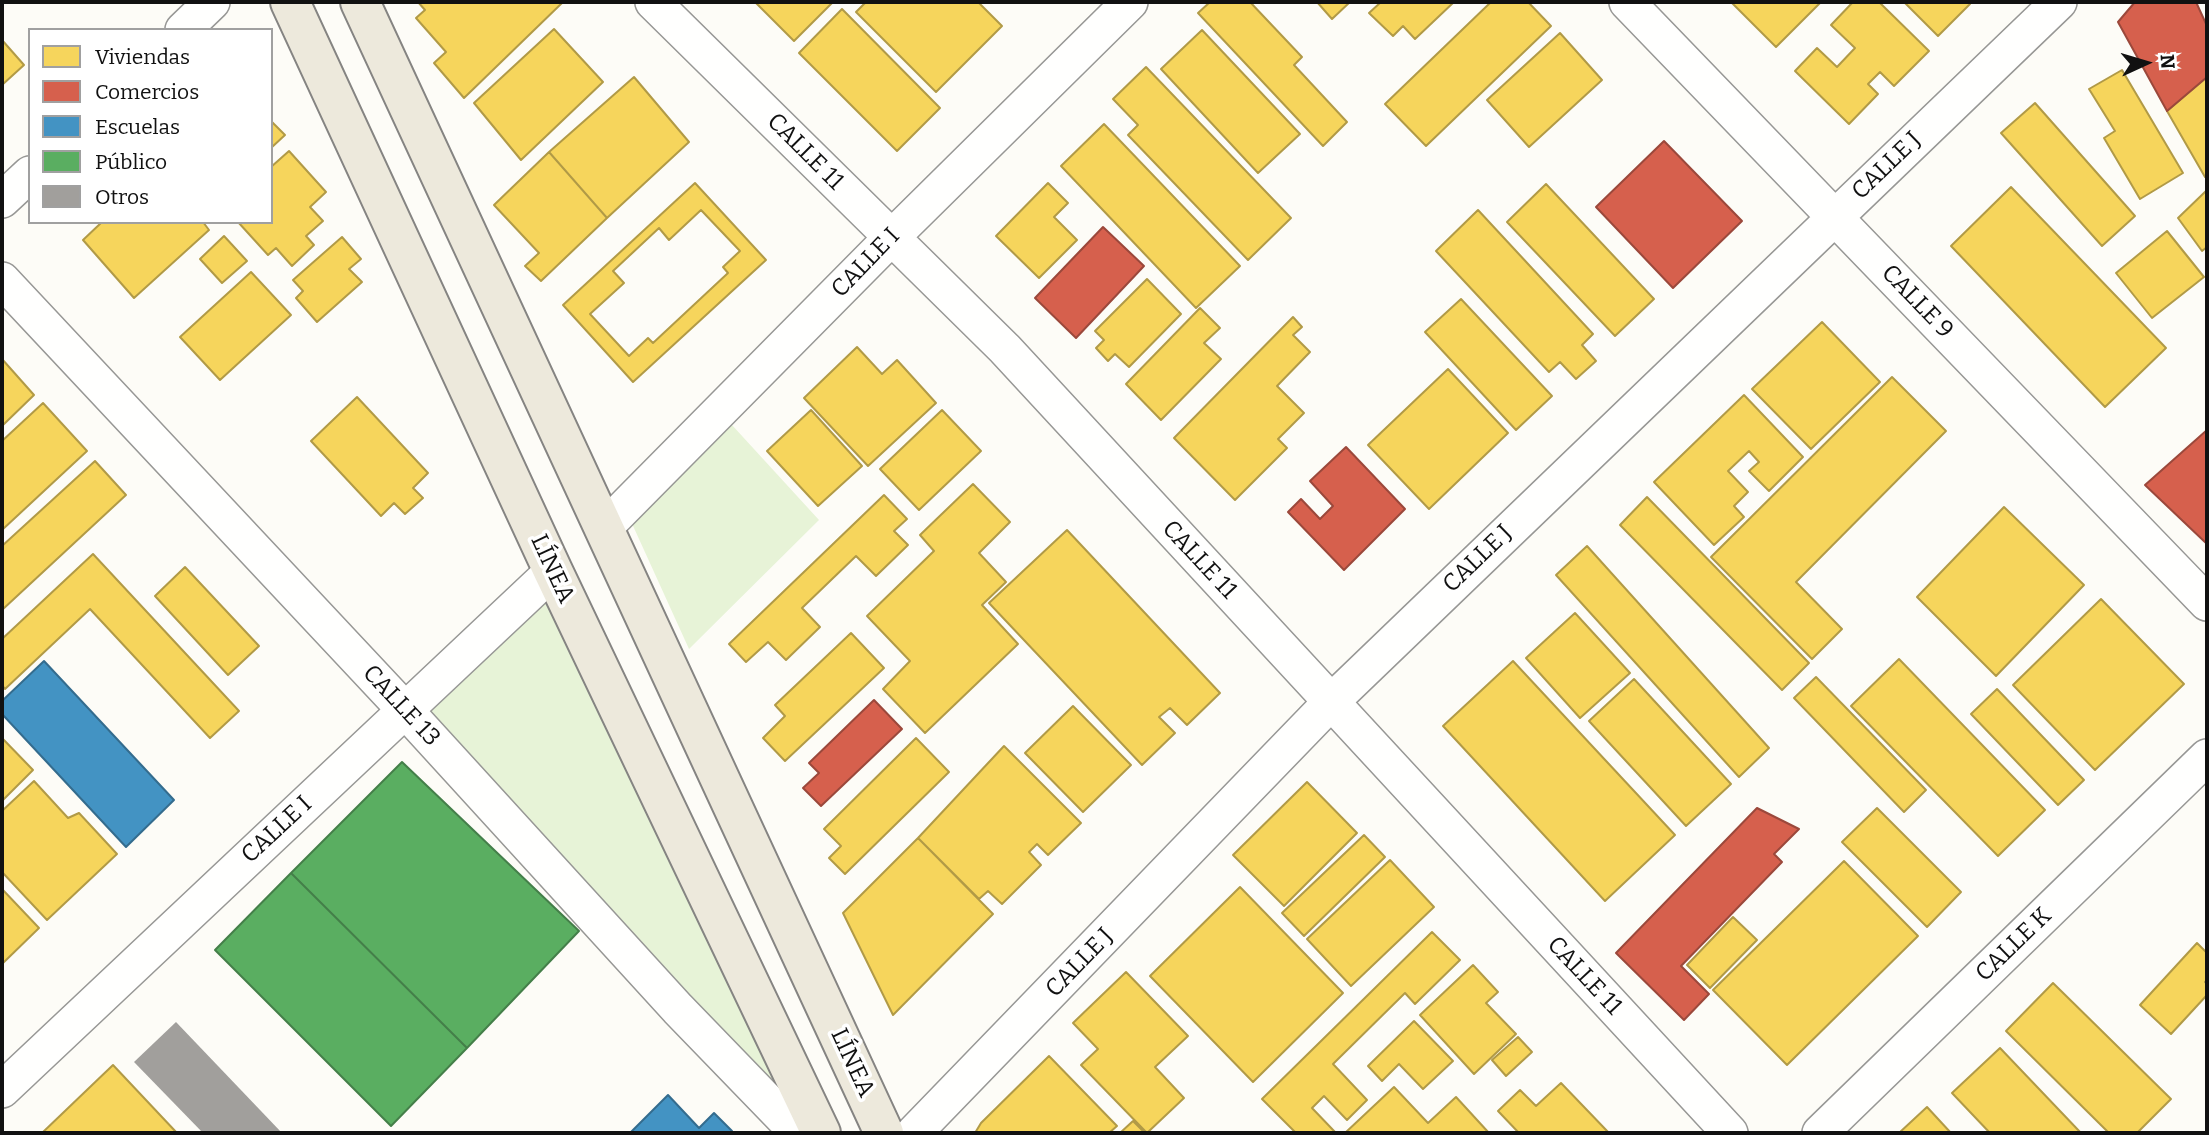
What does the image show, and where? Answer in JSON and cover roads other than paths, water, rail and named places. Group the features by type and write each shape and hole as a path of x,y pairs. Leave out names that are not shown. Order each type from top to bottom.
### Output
{"main road":[{"name":"LÍNEA","path":"290,2 553,570 821,1133"},
{"name":"LÍNEA","path":"360,2 884,1133"}],"street":[{"path":"185,28 212,2"},
{"name":"CALLE 11","path":"653,2 1004,349 1730,1133"},
{"name":"CALLE I","path":"605,527 891,238 1130,2"},
{"name":"CALLE 9","path":"1626,2 2207,603"},
{"name":"CALLE J","path":"914,1133 1331,702 2059,2"},
{"path":"2,200 28,176"},
{"name":"CALLE 13","path":"2,280 405,710 678,1009 798,1133"},
{"name":"CALLE I","path":"2,1090 553,570"},
{"name":"CALLE K","path":"1820,1133 2207,757"}]}
